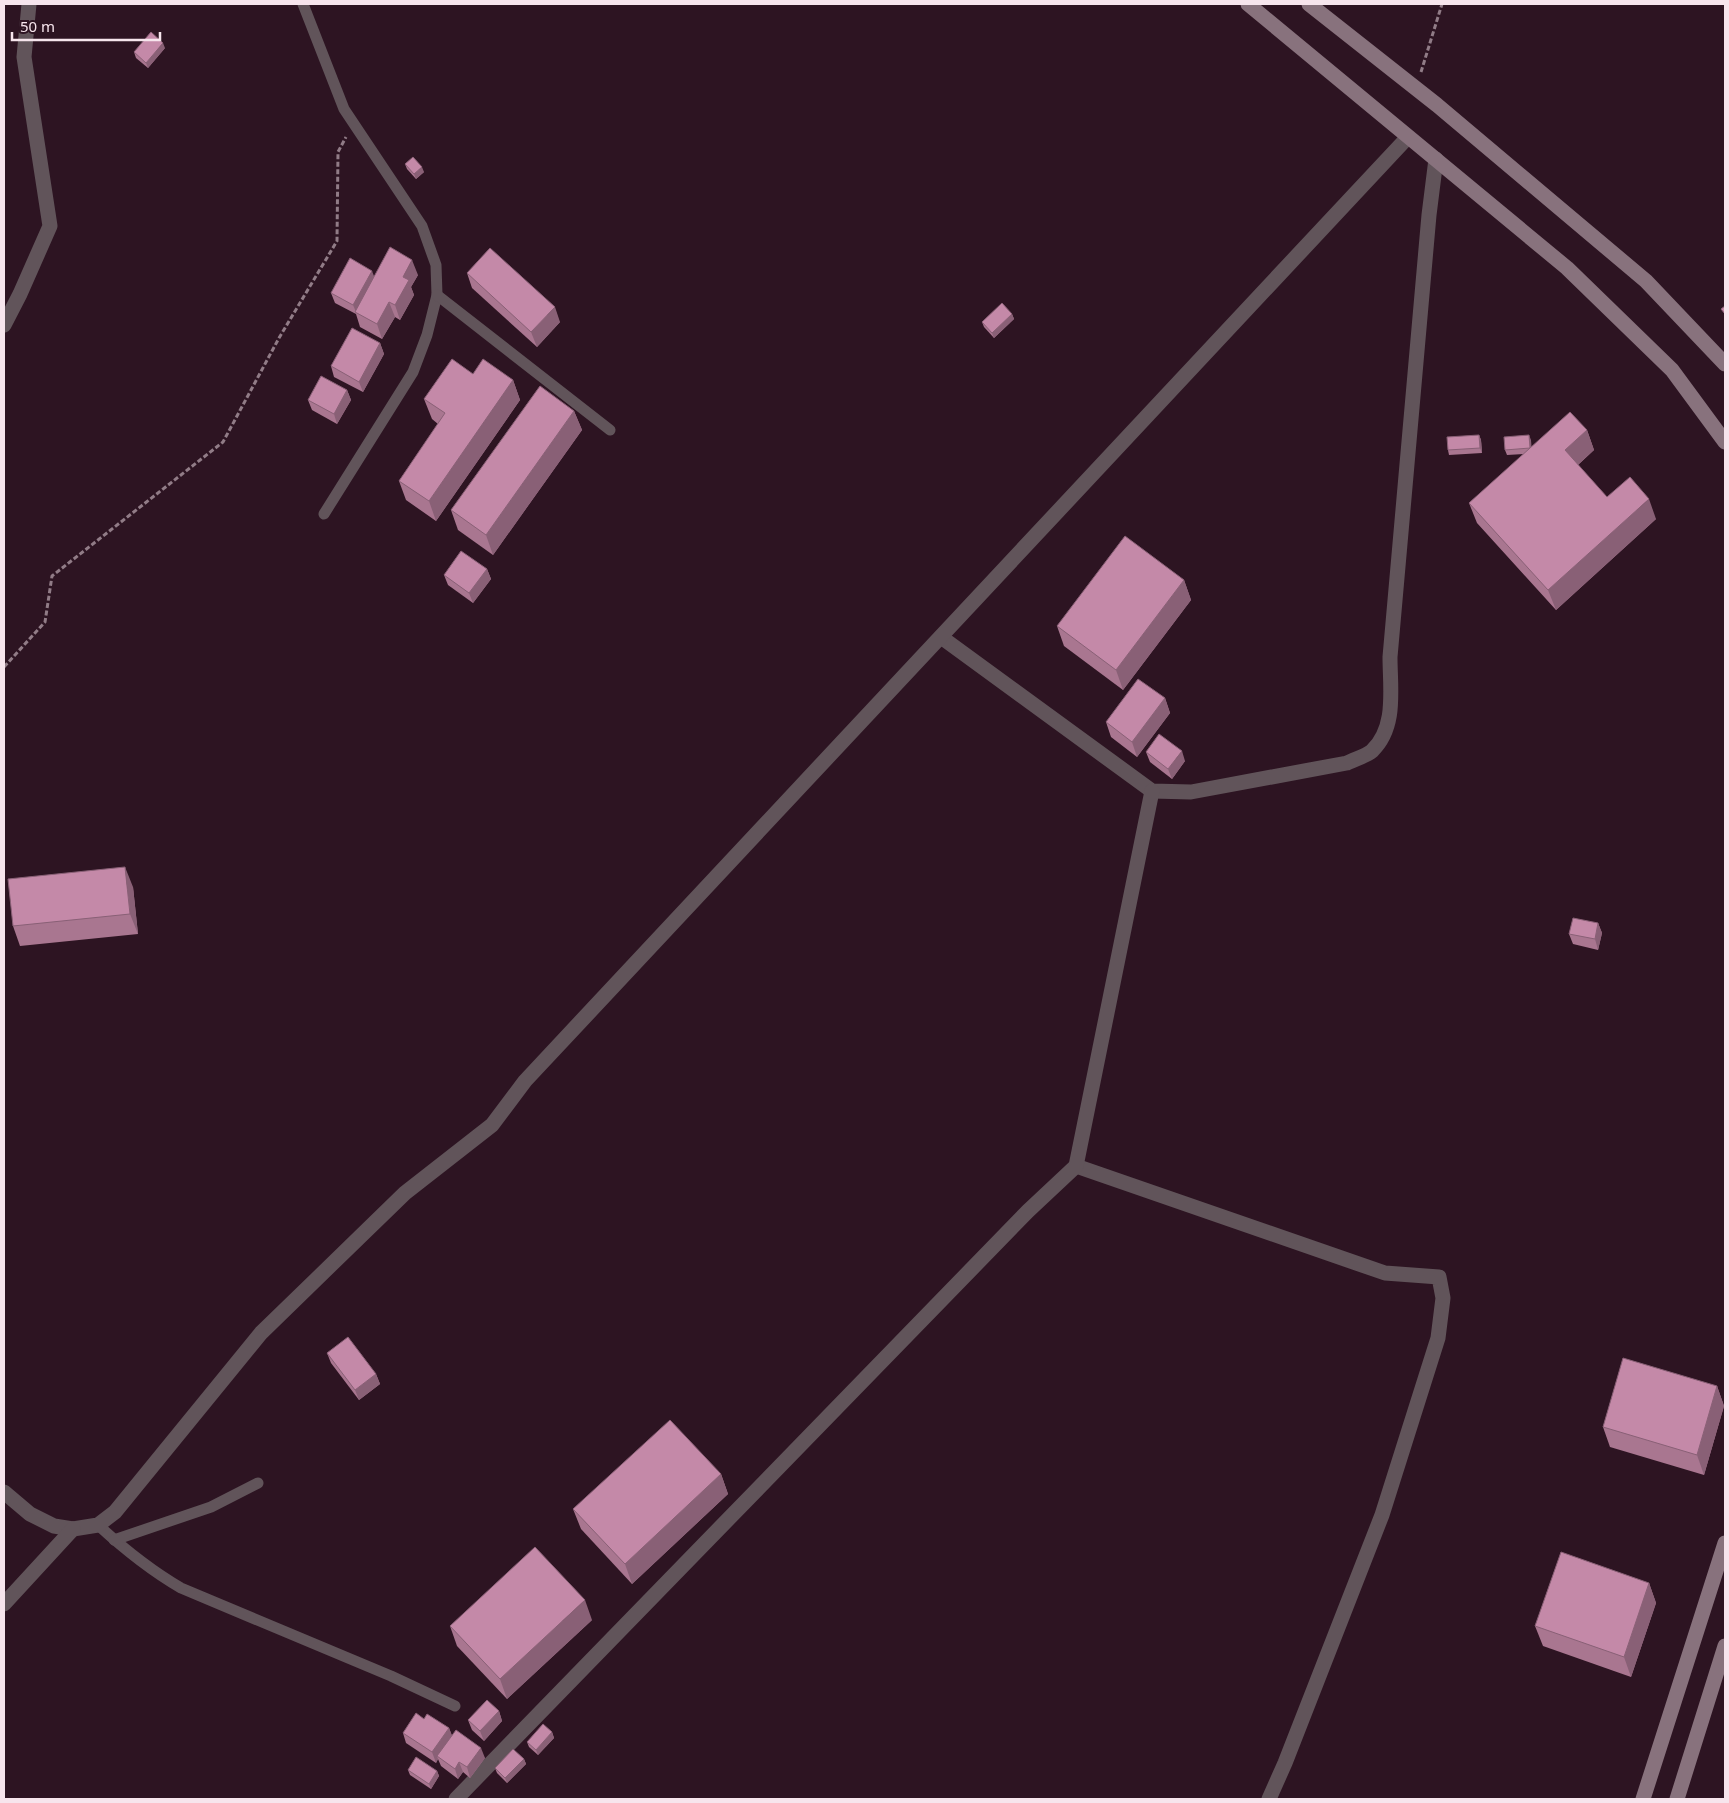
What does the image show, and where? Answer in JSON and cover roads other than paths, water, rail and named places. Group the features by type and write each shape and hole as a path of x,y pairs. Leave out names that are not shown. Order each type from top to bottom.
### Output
{"main road":[{"path":"1248,4 1567,268 1672,370 1725,442"},
{"path":"1309,4 1416,88 1646,281 1725,364"},
{"path":"1643,1799 1725,1543"},
{"path":"1677,1799 1725,1646"}],"street":[{"path":"4,326 50,226 24,57 29,4"},
{"path":"4,1492 30,1514 54,1526 73,1530 98,1525 115,1512 261,1332 406,1192 492,1125 525,1081 1408,137"},
{"path":"941,637 1152,791 1191,792 1347,763 1371,752 1384,735 1391,708 1391,648 1429,215 1436,159"},
{"path":"456,1799 1021,1218 1076,1166 1152,791"},
{"path":"1076,1166 1385,1273 1439,1276 1444,1298 1438,1338 1382,1515 1285,1764 1269,1799"},
{"path":"4,1604 73,1530"}],"lane":[{"path":"302,4 344,109 422,226 436,265 437,296 413,372 324,514"},
{"path":"437,296 610,430"},
{"path":"114,1540 211,1507 258,1484"},
{"path":"98,1525 156,1573 181,1588 391,1676 455,1706"}]}
